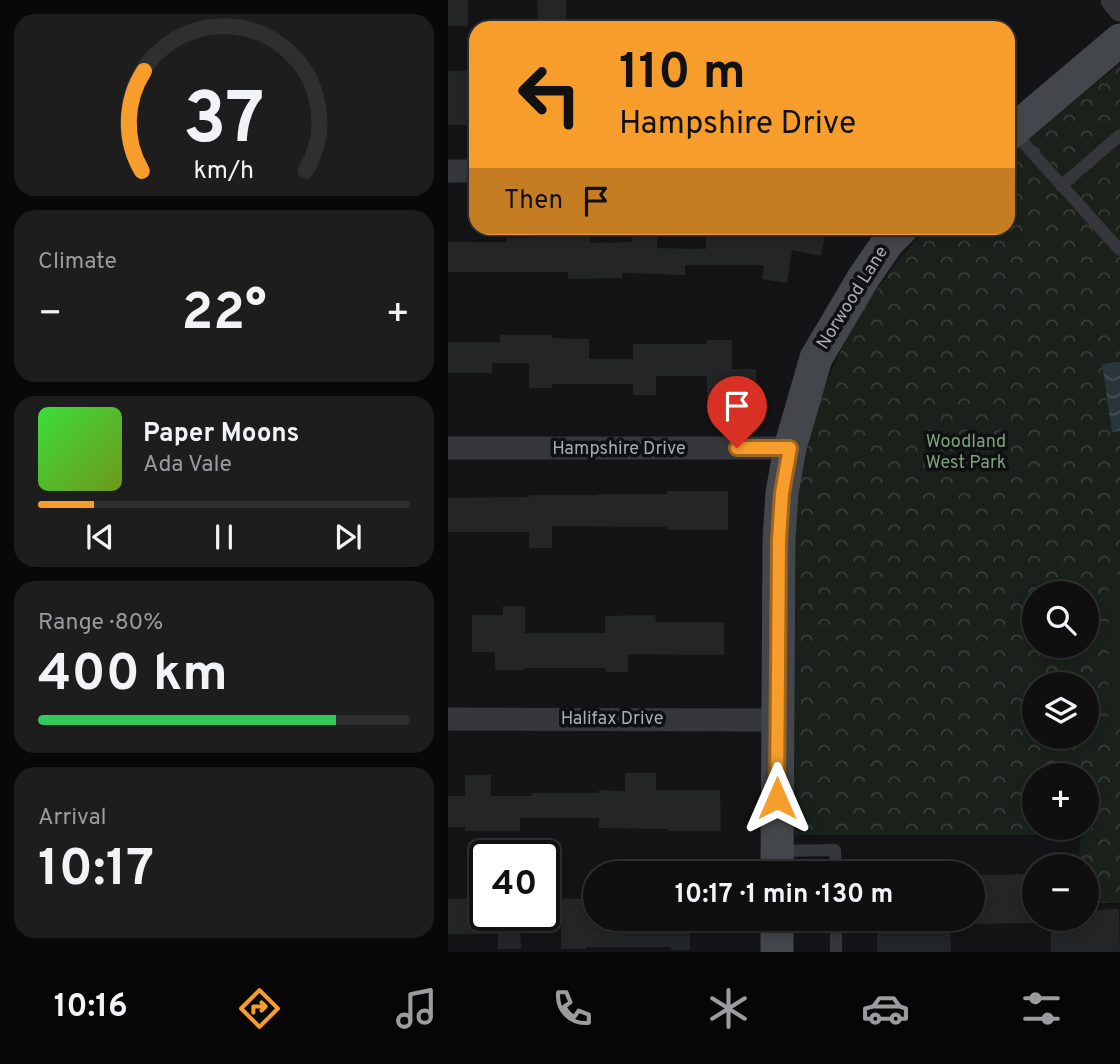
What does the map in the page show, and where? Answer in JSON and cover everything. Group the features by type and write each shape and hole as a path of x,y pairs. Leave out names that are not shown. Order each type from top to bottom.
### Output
{"street":[{"path":"1112,0 1120,10"},
{"path":"1015,130 1120,40"},
{"path":"448,171 469,171"},
{"name":"Norwood Lane","path":"777,861 779,540 782,493 790,448 816,358 864,277 895,235"},
{"name":"Hampshire Drive","path":"448,448 790,448"},
{"name":"Halifax Drive","path":"448,719 777,720"},
{"path":"777,931 777,952"}],"lane":[{"path":"1061,186 1120,135"},
{"path":"1015,137 1120,250"},
{"path":"782,861 835,850 835,861"},
{"path":"836,931 836,952"}],"green space":[{"name":"Woodland West Park","path":"1120,64 1120,903 1099,903 1099,854 1079,854 1081,840 1099,840 1099,763 1022,763 1022,835 794,835 796,512 806,453 829,377 856,323 889,273 921,235 1015,235 1015,149"},
{"path":"1109,574 1120,574 1120,728 1108,728"}],"water":[{"path":"1120,362 1120,431 1112,432 1102,364"}],"building":[{"path":"448,0 468,0 468,26 448,26"},
{"path":"537,0 566,0 566,20 538,20"},
{"path":"448,71 469,71 469,125 448,125"},
{"path":"534,235 589,235 590,243 632,242 632,235 658,235 657,248 706,249 706,235 826,235 821,256 792,250 787,283 762,279 764,265 685,265 685,275 622,273 622,278 568,279 568,272 448,272 448,242 506,242 506,238 534,238"},
{"path":"500,335 552,335 552,338 589,339 589,359 633,359 633,344 707,344 707,340 732,340 732,369 756,369 756,399 707,399 707,376 656,376 656,395 633,395 633,384 552,384 552,388 529,388 529,363 492,363 492,373 448,373 448,342 500,342"},
{"path":"667,491 728,491 728,530 552,526 552,548 529,548 529,532 448,532 448,498 667,494"},
{"path":"503,606 525,606 525,633 605,633 605,616 655,615 656,622 724,622 724,655 628,654 628,672 606,672 605,668 495,670 495,652 472,652 472,615 503,615"},
{"path":"625,773 656,773 656,790 720,790 721,831 599,828 599,818 520,818 520,831 465,831 465,827 448,827 448,796 465,796 465,775 491,775 491,796 532,796 532,793 625,791"},
{"path":"1022,874 1022,923 985,924 985,875"},
{"path":"469,898 469,931 520,931 521,949 498,949 498,934 448,934 448,899"},
{"path":"560,898 583,899 583,931 690,931 690,950 671,950 671,947 561,949"},
{"path":"1119,909 1120,952 1051,952 1051,931 1099,931 1099,910"},
{"path":"877,931 950,931 951,952 877,952"}],"route":[{"path":"737,448 790,448 782,493 779,540 777,798"}]}
